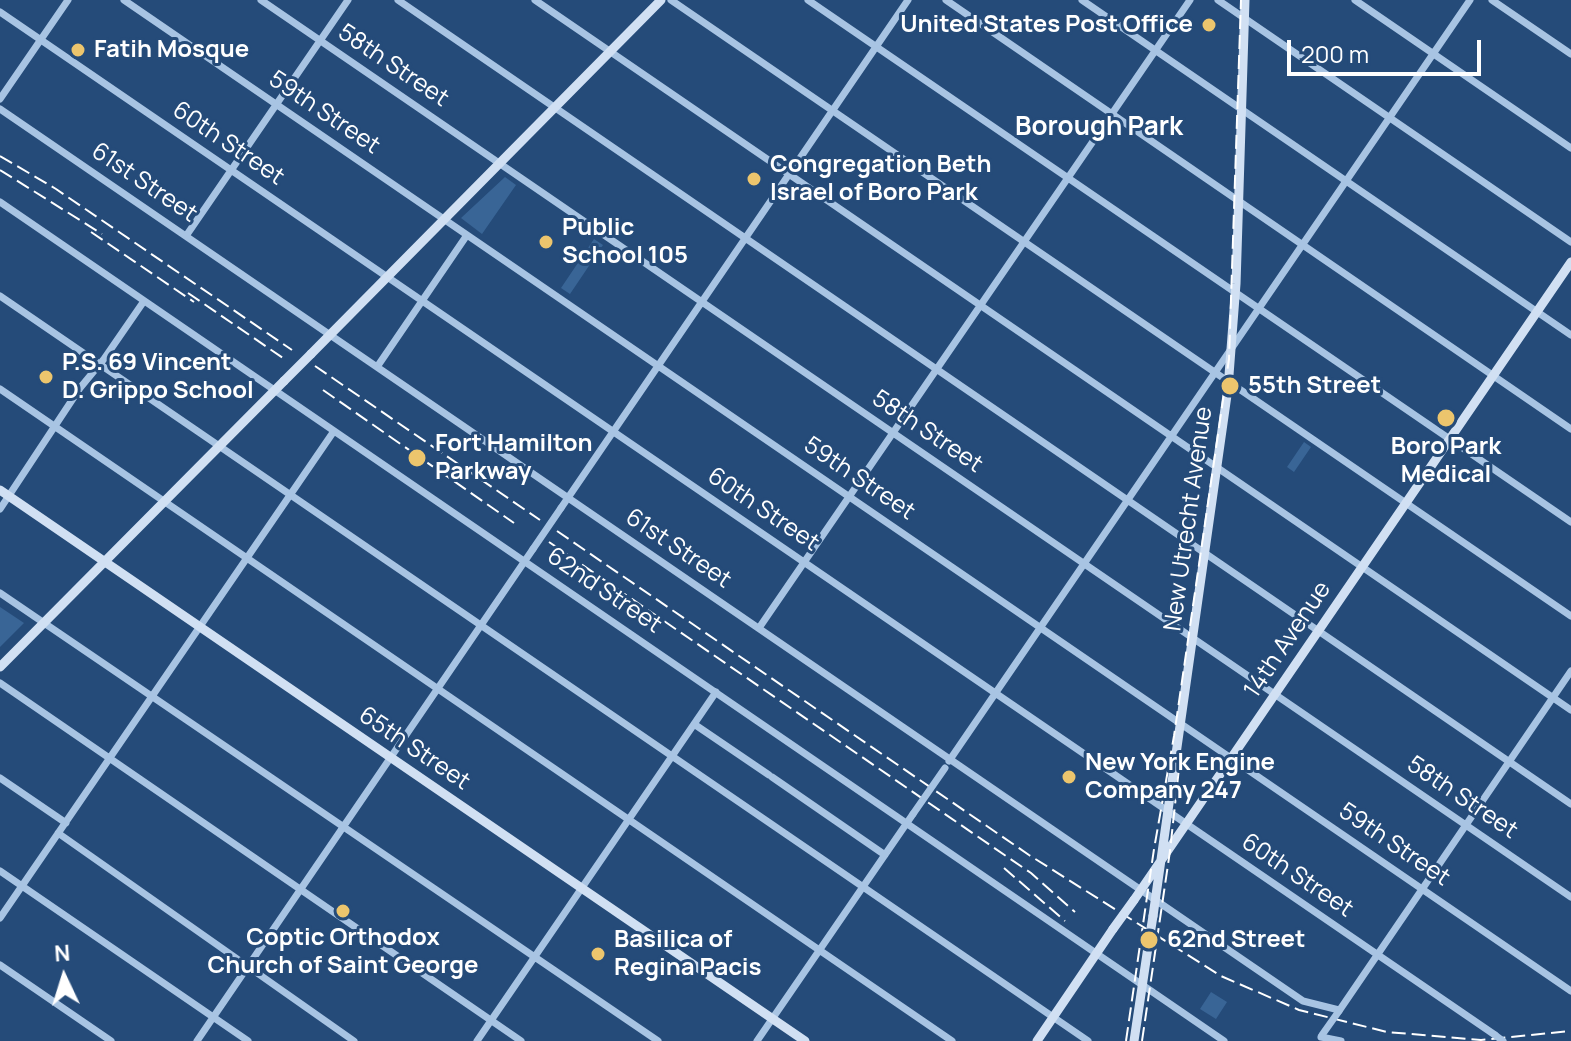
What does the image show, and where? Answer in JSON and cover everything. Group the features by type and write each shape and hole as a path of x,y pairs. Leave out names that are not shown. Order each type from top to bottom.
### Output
{"main road":[{"path":"0,667 661,0"},
{"name":"New Utrecht Avenue","path":"1134,1041 1228,381 1235,292 1245,0"},
{"name":"14th Avenue","path":"1037,1041 1571,262"},
{"name":"65th Street","path":"4,493 805,1041"}],"street":[{"path":"0,99 68,0"},
{"name":"59th Street","path":"124,0 1571,991"},
{"name":"58th Street","path":"261,0 1571,897"},
{"path":"186,236 348,0"},
{"path":"398,0 1571,804"},
{"path":"535,0 1571,710"},
{"path":"671,0 1571,616"},
{"path":"808,0 1571,522"},
{"path":"197,1041 908,0"},
{"path":"946,0 1571,429"},
{"path":"1082,0 1571,335"},
{"path":"759,628 1190,0"},
{"path":"1218,0 1571,242"},
{"path":"1355,0 1571,148"},
{"path":"757,1041 1470,0"},
{"path":"1492,0 1571,54"},
{"name":"60th Street","path":"0,12 1503,1041"},
{"name":"61st Street","path":"0,109 186,236 326,338 377,367 1303,1001 1339,1011"},
{"name":"62nd Street","path":"0,202 1224,1041"},
{"path":"377,367 467,235"},
{"path":"0,296 1088,1041"},
{"path":"0,509 4,493 56,427 80,388 144,301"},
{"path":"0,389 952,1041"},
{"path":"0,918 334,431"},
{"path":"0,593 658,1041"},
{"path":"1341,1041 1321,1038 1571,671"},
{"path":"0,683 521,1041"},
{"path":"477,1041 716,692"},
{"path":"694,724 885,855"},
{"path":"0,778 66,823"},
{"path":"58,833 354,1041"},
{"path":"0,871 248,1041"},
{"path":"0,965 111,1041"}],"shaded area":[{"path":"505,177 516,185 482,234 461,218"},
{"path":"594,239 603,245 570,294 561,288"},
{"path":"1304,442 1311,447 1294,472 1287,467"},
{"path":"0,607 24,623 0,647"},
{"path":"1211,992 1227,1002 1216,1019 1200,1009"}],"railway":[{"path":"1126,1041 1229,359 1241,0"},
{"path":"0,156 56,189 292,350"},
{"path":"0,170 102,234"},
{"path":"91,232 194,302"},
{"path":"188,293 283,358"},
{"path":"315,366 540,520"},
{"path":"323,390 514,523"},
{"path":"557,531 1029,855 1221,976 1299,1010 1387,1032 1481,1040 1571,1031"},
{"path":"549,542 1031,873 1075,912"},
{"path":"1142,1041 1179,768"},
{"path":"1004,868 1065,921"}],"place":[{"name":"United States Post Office","path":"1209,25"},
{"name":"Fatih Mosque","path":"78,50"},
{"name":"Congregation Beth Israel of Boro Park","path":"754,179"},
{"name":"Public School 105","path":"546,242"},
{"name":"P.S. 69 Vincent D. Grippo School","path":"46,377"},
{"name":"55th Street","path":"1230,386"},
{"name":"Boro Park Medical","path":"1446,418"},
{"name":"Fort Hamilton Parkway","path":"417,458"},
{"name":"New York Engine Company 247","path":"1069,777"},
{"name":"Coptic Orthodox Church of Saint George","path":"343,911"},
{"name":"62nd Street","path":"1149,940"},
{"name":"Basilica of Regina Pacis","path":"598,954"}],"district":[{"name":"Borough Park","path":"1099,128"}]}
